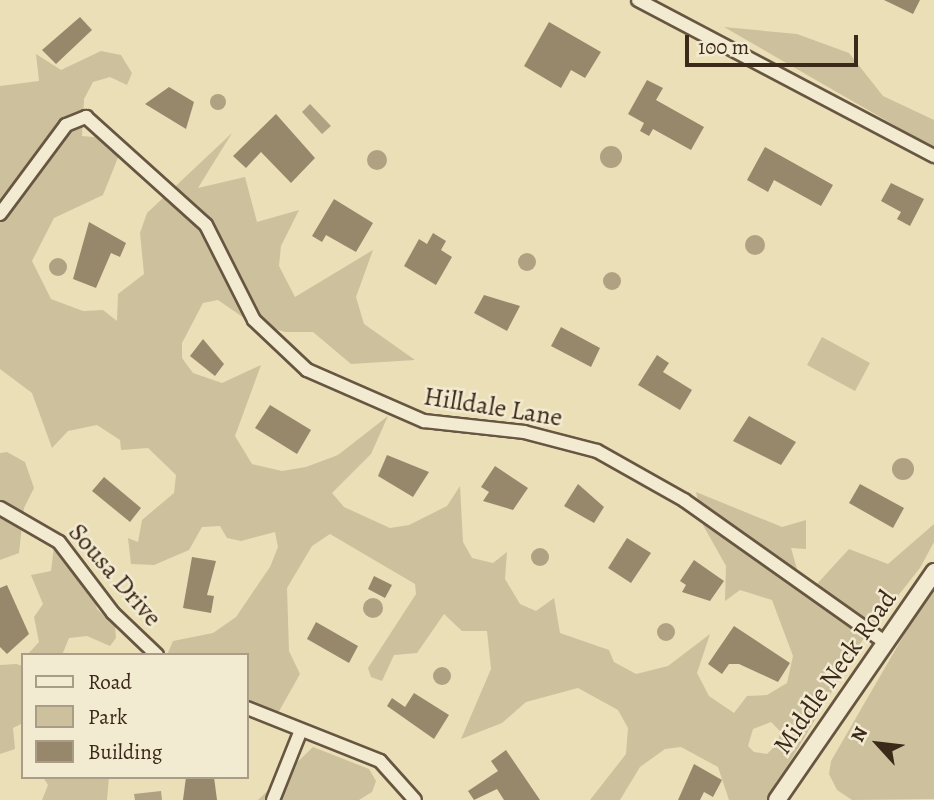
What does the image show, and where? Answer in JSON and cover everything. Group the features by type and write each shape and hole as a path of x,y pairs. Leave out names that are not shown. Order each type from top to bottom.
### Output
{"main road":[{"name":"Middle Neck Road","path":"777,800 934,572"}],"street":[{"path":"638,0 934,156"},
{"name":"Hilldale Lane","path":"0,214 66,125 81,117 206,225 260,328 307,370 424,421 524,432 597,451 684,500 886,643"},
{"name":"Sousa Drive","path":"0,508 48,533 113,613 155,653"},
{"path":"248,708 380,761 415,800"},
{"path":"273,800 301,730"}],"green space":[{"path":"724,27 797,34 849,53 883,96 934,120 934,148"},
{"path":"101,51 121,55 132,73 127,85 110,77 93,82 84,99 82,136 125,140 103,195 54,218 32,261 51,299 83,311 103,310 117,321 118,294 144,274 140,233 147,213 232,133 198,188 245,177 257,222 299,210 281,246 279,266 295,297 373,250 356,297 364,324 415,360 351,364 313,332 285,332 247,320 218,300 203,303 182,343 182,358 193,373 222,383 261,365 235,436 252,464 282,471 306,467 338,455 388,416 371,454 332,493 344,507 390,528 409,525 447,506 460,486 463,542 472,558 493,563 507,552 505,579 520,604 536,611 554,598 560,633 609,650 614,662 636,674 668,666 710,634 697,673 709,696 734,713 747,696 767,695 787,683 793,656 772,600 740,590 725,601 726,566 703,525 696,492 782,527 806,520 806,549 791,548 805,597 849,549 888,564 934,524 934,542 920,568 862,641 767,800 729,800 718,767 681,747 665,749 640,767 620,800 590,800 626,754 628,728 618,710 578,688 526,702 502,723 461,739 491,669 487,631 462,631 444,614 417,653 394,655 382,681 371,677 368,668 416,594 415,584 330,534 312,546 287,588 289,651 300,674 278,713 248,702 248,653 168,653 173,641 213,633 236,617 270,567 278,547 275,532 241,541 227,538 220,526 202,527 189,550 154,565 131,564 128,538 138,542 142,520 174,493 176,475 148,448 121,450 120,440 97,425 68,431 52,448 32,393 0,369 0,86 39,81 36,54 61,70","holes":["771,722 780,731 778,743 767,754 754,752 748,746 753,729"]},
{"path":"822,337 870,363 855,391 807,365"},
{"path":"7,452 25,462 34,488 24,508 19,553 0,560 0,453"},
{"path":"67,545 84,565 97,609 115,626 116,638 110,646 87,636 69,638 63,653 29,653 39,642 34,617 43,604 31,575 51,571 54,546"},
{"path":"934,583 934,799 852,800 837,790 829,774 831,761"},
{"path":"0,665 21,665 21,724 13,728 15,749 0,754"},
{"path":"313,747 369,769 376,781 372,792 359,800 258,800"},
{"path":"44,779 109,779 107,800 42,800 48,785"}],"shaded area":[{"path":"218,94 224,96 224,108 218,110 212,108 210,102 212,96"},
{"path":"310,104 331,126 322,134 302,112"},
{"path":"611,146 619,149 622,157 619,165 611,168 603,165 600,157 603,149"},
{"path":"377,150 384,153 387,160 384,167 377,170 370,167 367,160 370,153"},
{"path":"755,235 762,238 765,245 762,252 755,255 748,252 745,245 748,238"},
{"path":"527,253 533,256 536,262 533,268 527,271 521,268 518,262 521,256"},
{"path":"58,258 66,263 67,267 62,275 58,276 50,271 49,267 54,259"},
{"path":"612,272 618,275 621,281 618,287 612,290 606,287 603,281 606,275"},
{"path":"903,458 911,461 914,469 911,477 903,480 895,477 892,469 895,461"},
{"path":"540,548 548,553 549,557 544,565 540,566 532,561 531,557 536,549"},
{"path":"373,598 380,601 383,608 380,615 373,618 366,615 363,608 366,601"},
{"path":"662,623 670,623 675,632 673,639 662,641 657,636 657,628"},
{"path":"442,667 448,670 451,676 448,682 442,685 436,682 433,676 436,670"},
{"path":"161,791 162,800 135,800 134,794"}],"building":[{"path":"884,0 920,0 913,14"},
{"path":"80,17 92,30 56,64 42,50"},
{"path":"549,22 601,52 585,78 571,70 561,88 524,66"},
{"path":"647,80 663,88 656,100 704,127 691,150 653,129 649,136 640,131 644,123 628,114"},
{"path":"169,87 194,102 186,129 145,104"},
{"path":"276,114 315,158 291,183 261,152 246,168 233,156"},
{"path":"765,147 833,185 821,206 774,180 768,192 747,180"},
{"path":"891,183 924,199 910,226 897,219 901,212 881,201"},
{"path":"334,199 373,223 356,252 326,235 322,242 312,236"},
{"path":"89,222 126,243 120,257 111,253 96,288 73,279"},
{"path":"433,233 446,241 441,250 452,257 436,285 404,266 419,239 427,244"},
{"path":"484,295 520,306 507,331 474,313"},
{"path":"561,327 600,348 591,367 551,346"},
{"path":"203,339 224,364 215,376 190,356"},
{"path":"657,355 669,363 663,372 692,390 680,410 638,385"},
{"path":"270,405 311,430 297,454 255,428"},
{"path":"749,416 796,442 781,465 733,441"},
{"path":"387,455 429,472 413,497 378,476"},
{"path":"495,466 528,488 513,510 483,501 489,492 481,487"},
{"path":"104,477 141,508 130,522 92,491"},
{"path":"578,484 604,507 594,523 564,506"},
{"path":"860,484 904,508 893,528 849,503"},
{"path":"627,538 651,553 631,583 608,568"},
{"path":"192,557 216,561 207,595 214,596 211,613 183,608"},
{"path":"694,560 724,581 710,601 682,592 686,585 680,581"},
{"path":"374,576 392,585 385,598 368,589"},
{"path":"7,585 29,634 7,654 0,647 0,588"},
{"path":"316,622 358,646 349,663 307,639"},
{"path":"734,626 790,663 778,682 739,664 729,664 722,674 708,664"},
{"path":"414,693 449,715 434,739 387,706 392,698 405,707"},
{"path":"506,750 540,800 504,800 497,789 474,800 468,791 498,771 491,761"},
{"path":"694,764 722,780 713,797 704,792 700,800 678,800"},
{"path":"186,779 214,779 217,800 183,800"}]}
